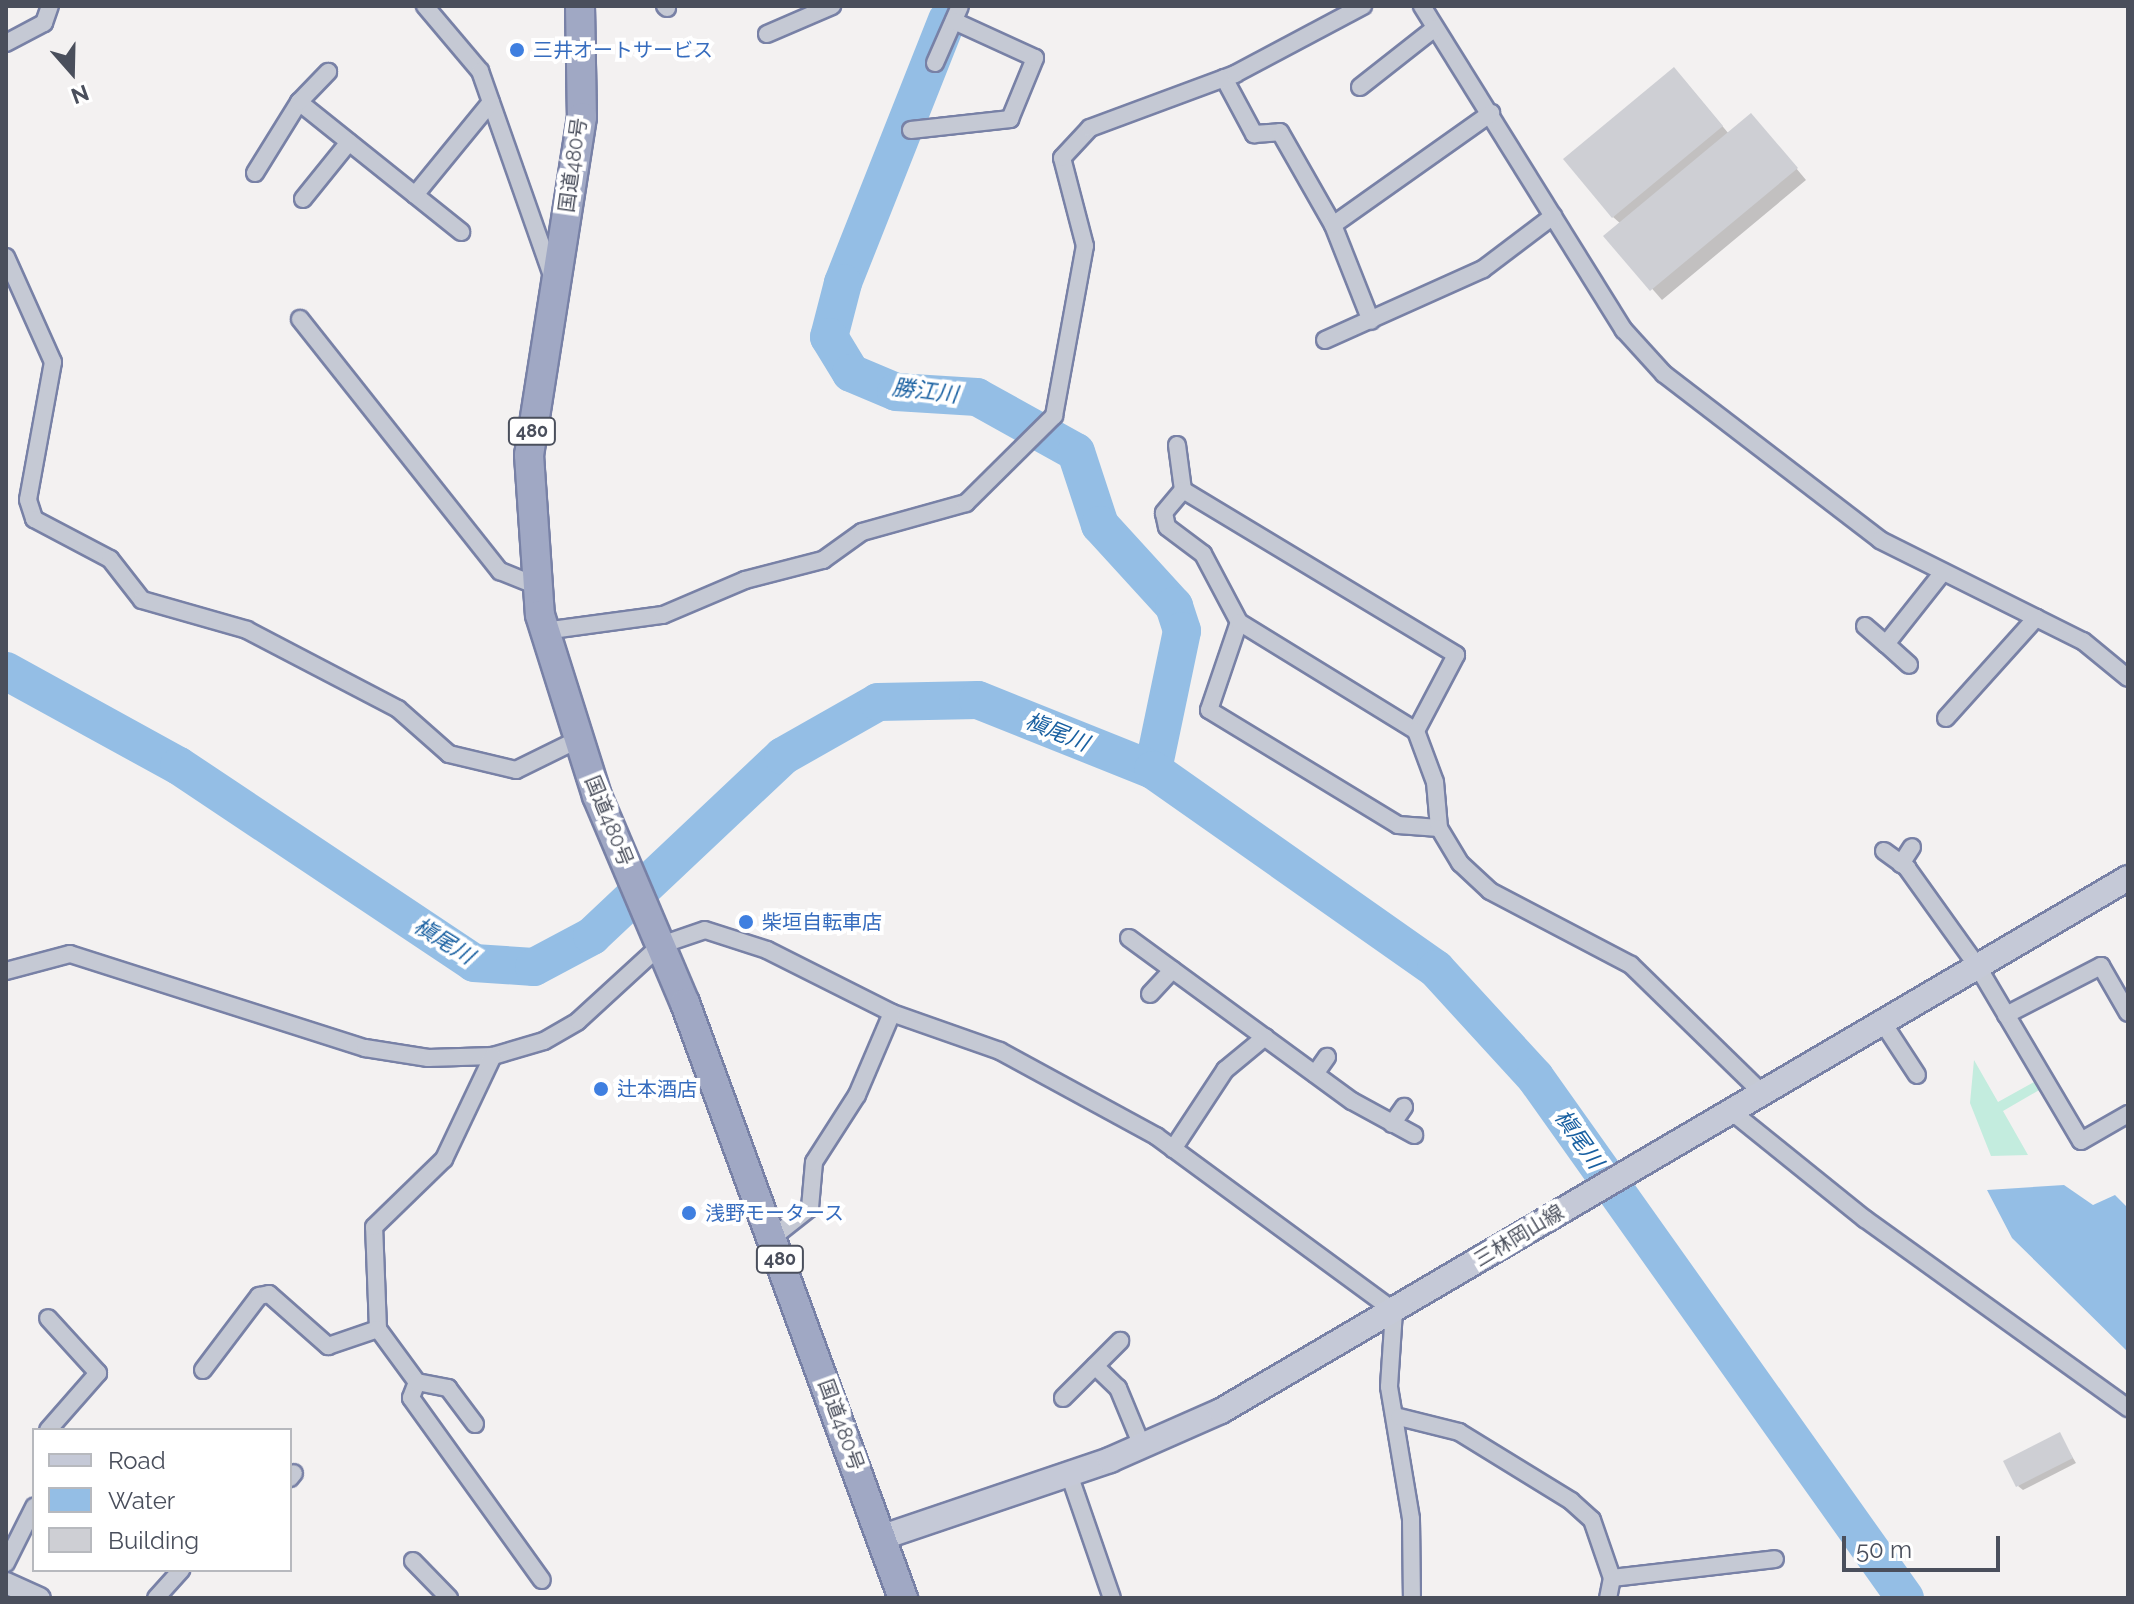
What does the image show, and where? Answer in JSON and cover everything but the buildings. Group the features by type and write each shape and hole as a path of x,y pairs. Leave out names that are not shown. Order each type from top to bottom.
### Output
{"highway":[{"name":"国道480号","path":"580,6 582,117 529,455 534,585 544,631 577,740 656,934 772,1238 903,1598"}],"main road":[{"name":"三林岡山線","path":"883,1537 1069,1474 1221,1411 2128,878"}],"street":[{"path":"6,43 44,23 50,6"},
{"path":"425,6 467,48 491,102 555,283"},
{"path":"767,34 832,6"},
{"path":"544,631 663,615 745,580 823,560 862,532 966,503 1042,429 1085,246 1062,158 1090,128 1224,78 1363,6"},
{"path":"911,130 1010,119 1035,58 957,14 935,63"},
{"path":"1360,87 1431,14 1624,330 1664,374 1816,497 1943,572 2083,641 2128,678"},
{"path":"255,173 299,102 328,72"},
{"path":"1224,78 1254,134 1280,132 1333,225 1371,321"},
{"path":"299,102 461,232"},
{"path":"415,195 491,102"},
{"path":"1333,225 1491,113"},
{"path":"303,199 349,142"},
{"path":"1325,340 1483,269 1553,216"},
{"path":"6,257 53,362 28,500 34,519 110,559 142,600 247,630 398,709 449,754 516,770 577,740"},
{"path":"300,319 500,571 534,585"},
{"path":"1177,445 1183,490 1164,513 1167,527 1203,554 1239,622 1416,731 1435,782 1439,828 1460,863 1490,891 1631,965 1762,1093"},
{"path":"1183,490 1456,655 1416,731"},
{"path":"1886,644 1943,572"},
{"path":"1946,718 2036,618"},
{"path":"1239,622 1209,710 1398,825 1439,828"},
{"path":"1865,626 1909,665"},
{"path":"1901,864 1912,847"},
{"path":"1884,851 1901,864 1978,967 2081,1141 2128,1114"},
{"path":"6,970 70,954 365,1048 428,1058 493,1056 544,1041 578,1021 656,934 705,930 767,950 892,1013 1000,1051 1173,1149 1394,1311 1389,1387 1399,1417 1412,1598"},
{"path":"1129,938 1315,1074 1414,1135"},
{"path":"2006,1015 2101,966 2128,1013"},
{"path":"1150,994 1172,970"},
{"path":"772,1238 810,1208 814,1162 857,1095 892,1013"},
{"path":"1883,1023 1917,1075"},
{"path":"1173,1149 1225,1070 1265,1037"},
{"path":"475,1424 448,1388 417,1382 378,1329 374,1227 444,1159 493,1056"},
{"path":"1315,1074 1327,1057"},
{"path":"1392,1124 1404,1107"},
{"path":"1731,1111 1865,1219 2128,1408"},
{"path":"203,1370 259,1296 269,1294 328,1346 378,1329"},
{"path":"48,1318 98,1373 50,1428"},
{"path":"1063,1398 1120,1341"},
{"path":"1095,1366 1118,1388 1142,1446"},
{"path":"417,1382 411,1398 542,1580"},
{"path":"1399,1417 1459,1432 1547,1483 1592,1520 1612,1578 1608,1598"},
{"path":"1069,1474 1112,1598"},
{"path":"6,1563 32,1511"},
{"path":"1612,1578 1775,1559"},
{"path":"413,1561 449,1598"},
{"path":"156,1598 179,1572"},
{"path":"6,1583 40,1598"}],"green space":[{"path":"1974,1060 1998,1102 2036,1081 2041,1089 2003,1111 2028,1155 1991,1156 1970,1103"}],"water":[{"path":"2064,1185 2093,1205 2115,1195 2128,1208 2128,1352 2012,1238 1987,1190"}],"waterway":[{"name":"勝江川","path":"947,20 843,283 829,337 851,373 896,392 977,397 1076,452 1100,525 1174,606 1182,631 1153,770"},
{"name":"槇尾川","path":"6,671 179,766 474,963 534,967 592,936 783,756 878,702 978,700 1153,770 1436,969 1535,1077 1905,1598"}],"place":[{"name":"三井オートサービス","path":"517,50"},
{"name":"柴垣自転車店","path":"746,922"},
{"name":"辻本酒店","path":"601,1089"},
{"name":"浅野モータース","path":"689,1213"}]}
